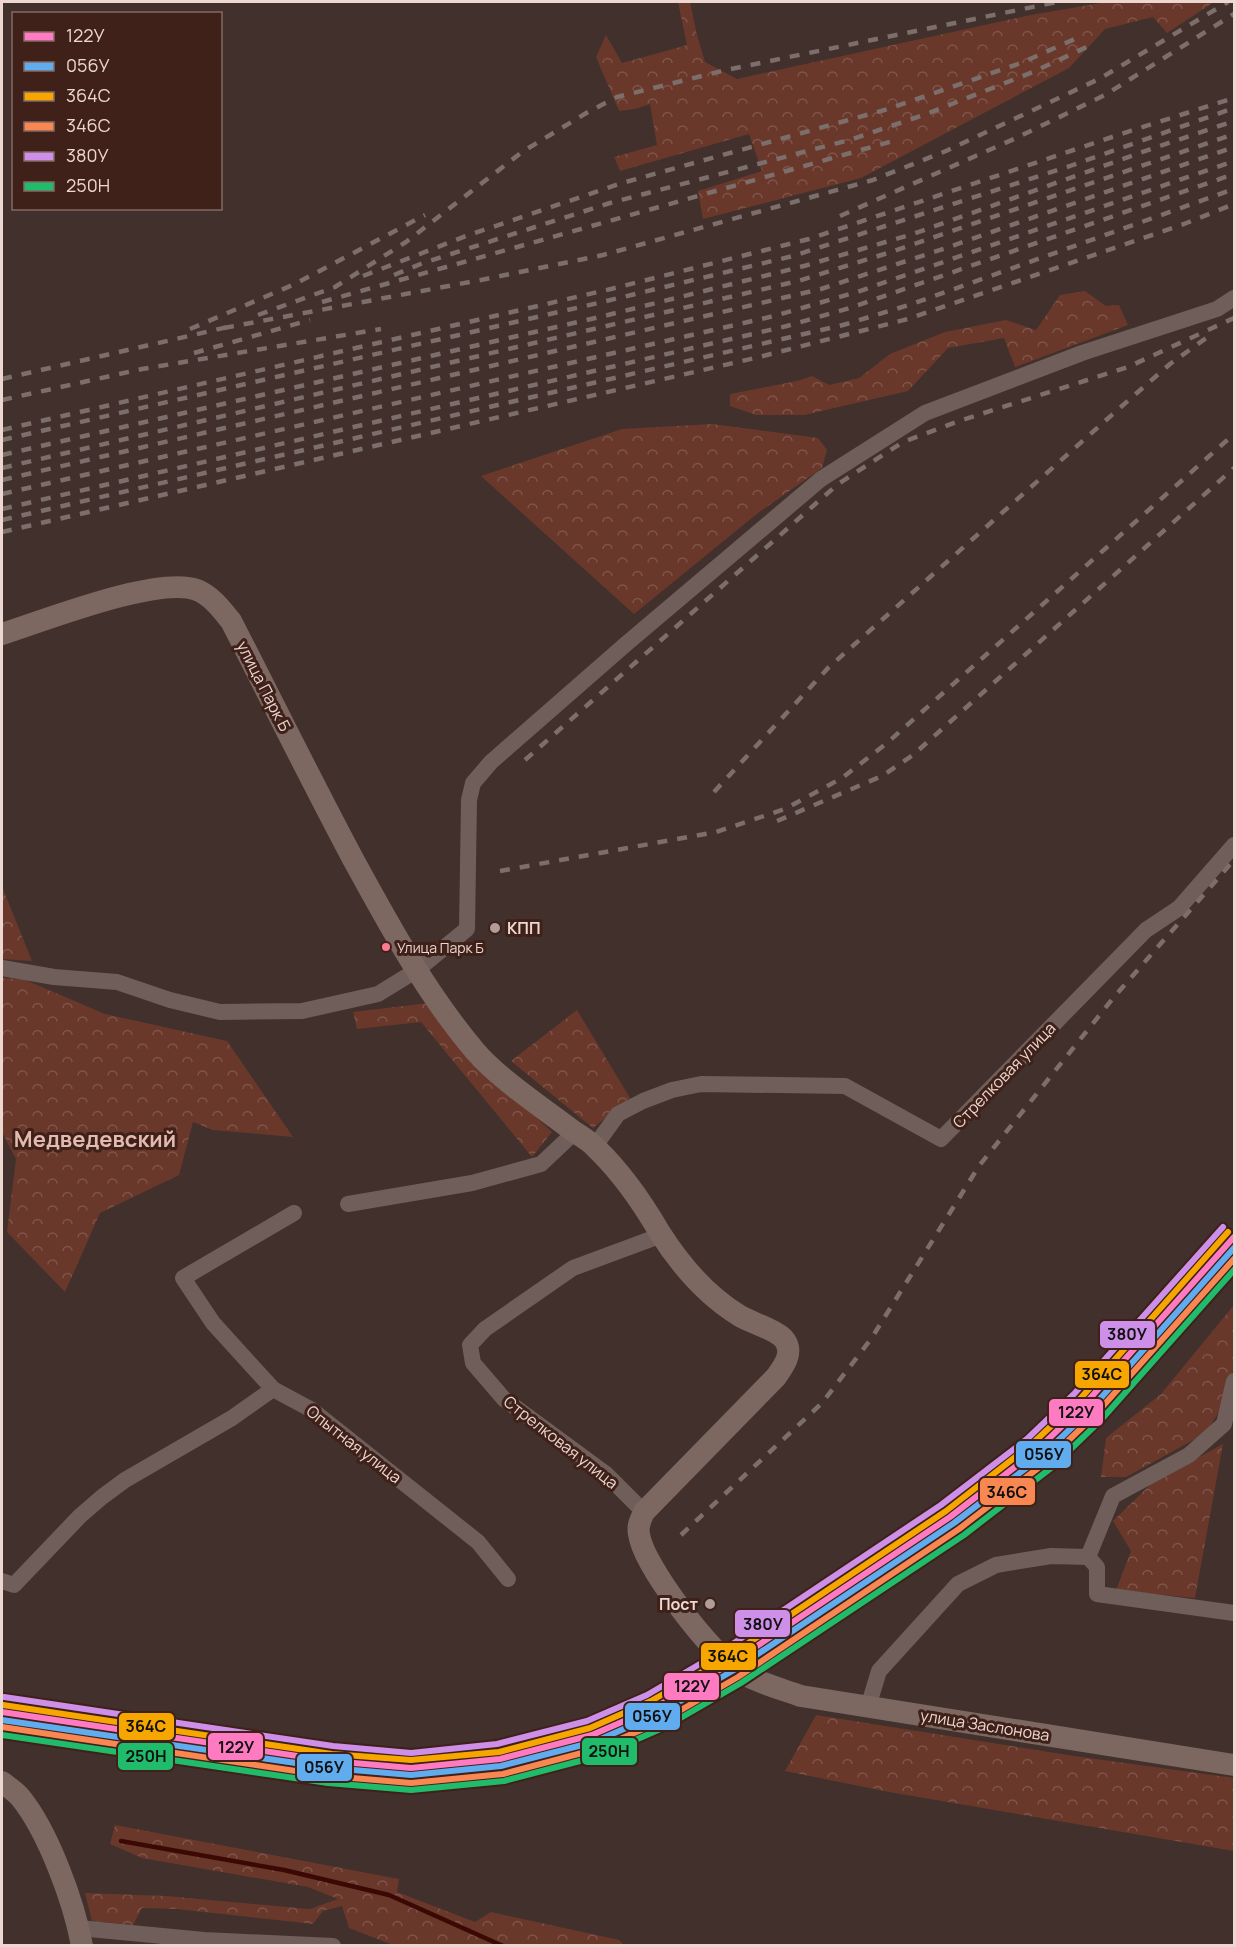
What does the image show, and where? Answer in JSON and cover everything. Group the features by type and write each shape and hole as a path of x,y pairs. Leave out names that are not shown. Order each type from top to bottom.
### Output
{"street":[{"path":"2,968 54,977 117,982 170,1000 220,1012 302,1011 378,994 417,970 467,929 469,800 473,783 491,762 821,478 925,412 1082,353 1217,309 1234,298"},
{"name":"улица Парк Б","path":"2,634 123,595 162,587 182,587 198,591 217,604 231,621 305,769 377,903 417,970"},
{"name":"Стрелковая улица","path":"595,1146 618,1114 642,1101 672,1090 701,1084 845,1086 941,1139 1146,930 1179,908 1234,845"},
{"path":"417,970 449,1018 477,1053 513,1085 595,1146 640,1198 662,1235 705,1291 741,1317 784,1338 788,1349 788,1360 776,1377 644,1512"},
{"path":"348,1204 472,1183 541,1164 575,1132"},
{"name":"Опытная улица","path":"294,1213 183,1278 213,1323 273,1389 312,1410 478,1542 508,1579"},
{"name":"Стрелковая улица","path":"644,1512 606,1474 504,1399 473,1363 470,1345 485,1329 573,1268 662,1235"},
{"path":"1088,1557 1113,1496 1189,1455 1229,1425 1234,1381"},
{"path":"8,1583 80,1516 125,1480 232,1418 273,1389"},
{"name":"улица Заслонова","path":"644,1512 638,1526 639,1536 675,1602 705,1638 739,1672 757,1681 801,1696 1234,1765"},
{"path":"868,1707 879,1671 958,1584 996,1565 1051,1556 1088,1557 1097,1567 1097,1594 1234,1613"},
{"path":"2,1782 20,1797 49,1846 67,1889 81,1937 333,1946"}],"green space":[{"path":"678,2 690,2 705,62 737,79 1031,15 1107,2 1214,2 1167,33 1153,17 1105,29 1069,68 861,178 703,219 698,191 762,171 749,134 620,171 614,157 657,145 650,104 619,111 596,57 606,35 622,63 687,45"},
{"path":"1085,291 1106,306 1119,305 1128,325 1015,367 1004,338 948,348 908,391 804,415 756,415 730,406 730,394 812,376 829,385 859,378 890,354 945,332 1006,320 1036,330 1060,295"},
{"path":"712,424 818,438 827,450 822,468 758,513 634,614 481,476 622,429"},
{"path":"3,889 32,961 2,959"},
{"path":"2,978 23,979 105,1014 227,1041 293,1137 213,1130 193,1122 179,1175 100,1213 65,1292 7,1232 16,1159 2,1132"},
{"path":"429,1003 481,1066 552,1132 532,1157 421,1022 357,1029 353,1012"},
{"path":"577,1010 630,1098 593,1128 511,1061"},
{"path":"1234,1305 1234,1368 1218,1413 1206,1433 1126,1477 1101,1477 1106,1438 1161,1394"},
{"path":"1223,1444 1195,1598 1116,1590 1131,1551 1113,1521 1153,1482"},
{"path":"816,1715 1074,1756 1234,1778 1234,1851 889,1792 785,1771"},
{"path":"115,1825 399,1879 397,1892 475,1922 491,1912 619,1940 624,1945 393,1945 349,1928 342,1906 323,1911 313,1924 177,1909 142,1908 133,1925 92,1921 85,1893 166,1896 310,1909 338,1899 308,1887 142,1858 110,1844"}],"waterway":[{"path":"121,1841 284,1870 389,1895 503,1946"}],"railway":[{"path":"258,315 335,287 406,242 522,152 617,97 726,70 1057,2"},
{"path":"224,328 603,255 873,180 946,151 1099,79 1228,2"},
{"path":"840,216 1014,139 1105,95 1234,14"},
{"path":"363,276 466,236 622,183 888,109 1021,63 1077,38"},
{"path":"394,275 423,263 610,203 853,139 929,113 1033,72 1091,45"},
{"path":"2,430 611,289 809,239 1234,98"},
{"path":"2,440 793,256 1070,166 1234,108"},
{"path":"2,455 608,315 804,266 913,234 1234,121"},
{"path":"2,468 798,281 891,252 1234,134"},
{"path":"322,302 893,141"},
{"path":"2,480 821,289 946,248 1234,147"},
{"path":"2,494 774,316 857,292 1234,161"},
{"path":"2,509 787,326 850,308 1234,174"},
{"path":"2,520 843,325 912,304 1234,189"},
{"path":"2,532 755,358 908,319 1184,224 1234,204"},
{"path":"190,329 295,284 425,215"},
{"path":"525,760 838,484 903,442 959,421 1128,367 1234,318"},
{"path":"194,353 310,320"},
{"path":"2,379 232,326"},
{"path":"2,400 142,369 381,329"},
{"path":"714,792 828,668 1170,364 1209,336"},
{"path":"500,871 716,832 785,809 842,778 887,743 1234,434"},
{"path":"777,821 882,776 913,755 1234,468"},
{"path":"681,1535 822,1403 871,1339 979,1166 1114,997 1234,860"}],"transit line":[{"name":"380У","path":"4,1697 333,1746 411,1753 497,1744 587,1721 647,1695 722,1651 941,1505 1027,1439 1074,1394 1223,1227"},
{"name":"364С","path":"3,1705 332,1754 411,1760 499,1752 590,1728 651,1701 726,1658 946,1511 1032,1444 1080,1399 1228,1232"},
{"name":"122У","path":"2,1712 331,1761 411,1768 500,1759 592,1735 654,1708 730,1664 950,1517 1037,1450 1085,1404 1234,1237"},
{"name":"056У","path":"2,1720 330,1768 411,1775 501,1766 594,1742 658,1714 734,1670 954,1523 1042,1456 1091,1409 1234,1248"},
{"name":"346С","path":"2,1727 329,1776 411,1783 503,1774 597,1749 662,1721 738,1677 959,1529 1046,1462 1095,1415 1234,1259"},
{"name":"250Н","path":"2,1735 328,1783 411,1790 504,1781 599,1756 665,1727 741,1683 964,1535 1051,1468 1101,1420 1234,1270"}],"place":[{"name":"КПП","path":"495,928"},
{"name":"Улица Парк Б","path":"386,947"},
{"name":"Пост","path":"710,1604"}],"district":[{"name":"Медведевский","path":"95,1139"}]}
